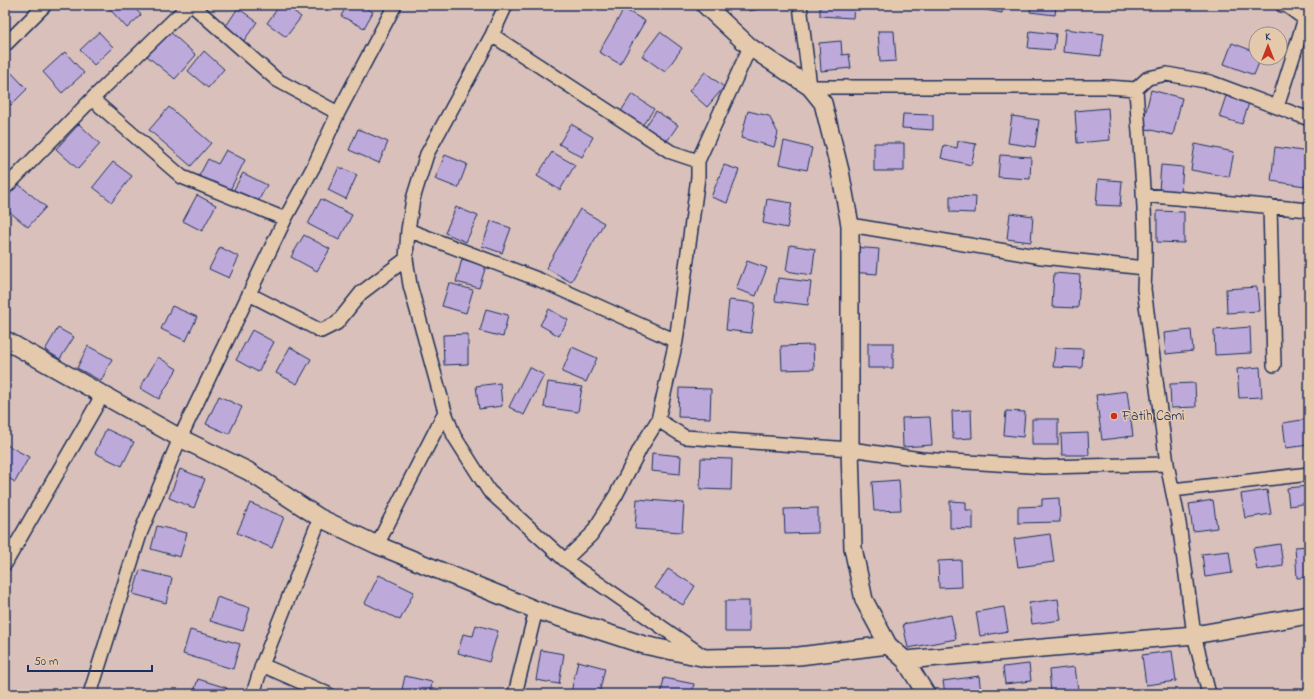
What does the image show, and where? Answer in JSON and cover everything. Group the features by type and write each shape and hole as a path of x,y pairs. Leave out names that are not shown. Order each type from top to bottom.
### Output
{"street":[{"path":"5,45 45,5"},
{"path":"5,188 92,100 191,5 277,80 338,113"},
{"path":"90,694 140,534 180,438 285,219 315,164 338,113 395,5"},
{"path":"506,5 492,36 427,154 413,198 408,230 406,259 410,285 445,412 454,436 489,491 565,560 706,658"},
{"path":"705,5 750,47 810,86 823,102 840,171 850,225 850,449 853,548 864,600 888,645 905,660 926,694"},
{"path":"800,5 810,86"},
{"path":"1282,5 1287,6 1307,20"},
{"path":"1277,107 1307,20 1309,6"},
{"path":"492,36 671,152 698,161"},
{"path":"565,560 591,535 616,495 641,447 658,420 676,341 698,177 698,161 750,47"},
{"path":"810,86 1107,87 1136,89 1148,78 1167,74 1210,82 1309,119"},
{"path":"1136,89 1143,195 1145,268 1144,289 1167,464 1179,523 1194,635 1209,694"},
{"path":"92,100 182,177 285,219"},
{"path":"1143,195 1309,210"},
{"path":"1270,206 1274,365"},
{"path":"850,225 1042,257 1145,268"},
{"path":"408,230 540,280 676,341"},
{"path":"249,294 321,331 337,323 361,293 406,259"},
{"path":"5,340 180,438 248,470 320,518 377,545 536,610 644,645 706,658 799,656 888,645"},
{"path":"5,564 103,394"},
{"path":"377,545 445,412"},
{"path":"658,420 685,437 850,449 921,459 1044,468 1167,464"},
{"path":"1173,490 1309,474"},
{"path":"253,694 262,665 320,518"},
{"path":"515,694 536,610"},
{"path":"905,660 1194,635 1309,615"},
{"path":"262,665 328,694"}],"building":[{"path":"106,5 132,5 141,15 127,28"},
{"path":"280,5 286,5 301,17 286,37 267,23"},
{"path":"347,5 360,5 373,12 364,28 341,16"},
{"path":"747,5 765,5 766,8 749,11"},
{"path":"820,5 854,5 853,18 820,16"},
{"path":"977,5 1003,5 1002,13 976,8"},
{"path":"1031,5 1056,5 1055,15 1030,12"},
{"path":"238,8 257,22 243,42 224,29"},
{"path":"624,9 645,21 620,64 599,52"},
{"path":"1065,29 1104,34 1101,56 1063,52"},
{"path":"169,31 196,55 175,79 147,56"},
{"path":"878,31 894,31 896,61 880,62"},
{"path":"1030,31 1056,34 1054,50 1028,48"},
{"path":"99,32 113,47 94,65 80,50"},
{"path":"660,32 682,48 665,72 642,56"},
{"path":"841,41 842,55 849,54 851,68 821,71 819,43"},
{"path":"1232,43 1248,49 1248,66 1258,66 1254,75 1224,64"},
{"path":"204,51 224,69 208,88 188,71"},
{"path":"65,52 84,73 62,93 43,72"},
{"path":"5,66 27,89 11,105 5,99"},
{"path":"705,72 724,87 707,107 689,91"},
{"path":"1151,90 1182,98 1173,135 1142,128"},
{"path":"632,94 654,109 639,130 618,116"},
{"path":"1226,96 1249,103 1242,124 1219,117"},
{"path":"169,107 211,143 191,166 149,130"},
{"path":"1108,108 1110,140 1077,143 1075,111"},
{"path":"656,111 678,125 663,147 642,132"},
{"path":"748,111 769,116 778,133 774,147 741,138"},
{"path":"903,114 933,115 933,130 902,128"},
{"path":"1012,116 1039,120 1035,147 1008,143"},
{"path":"79,124 100,144 78,169 56,149"},
{"path":"571,124 593,137 582,157 559,144"},
{"path":"358,129 388,142 379,163 349,150"},
{"path":"784,141 812,148 807,170 779,164"},
{"path":"958,141 976,144 971,165 941,158 944,145 957,148"},
{"path":"874,143 904,143 904,171 874,171"},
{"path":"1195,144 1234,152 1229,177 1191,170"},
{"path":"1275,147 1309,152 1305,186 1271,181"},
{"path":"226,150 245,160 229,192 199,176 208,159 218,164"},
{"path":"552,152 575,165 560,190 537,176"},
{"path":"445,155 467,164 458,188 435,179"},
{"path":"1000,155 1031,157 1030,179 998,177"},
{"path":"113,162 132,176 112,202 93,187"},
{"path":"724,165 739,170 727,203 711,197"},
{"path":"1161,165 1183,167 1181,192 1159,191"},
{"path":"339,167 357,175 346,199 328,190"},
{"path":"243,173 267,185 256,205 232,193"},
{"path":"1098,179 1122,181 1120,206 1096,205"},
{"path":"17,183 46,207 28,227 5,208 5,197"},
{"path":"197,195 216,205 202,231 183,221"},
{"path":"950,196 976,197 975,213 950,212"},
{"path":"321,199 352,215 339,240 308,224"},
{"path":"767,199 792,203 787,228 763,223"},
{"path":"456,207 478,216 466,242 445,233"},
{"path":"580,209 604,223 571,282 546,268"},
{"path":"1157,211 1184,212 1184,243 1157,242"},
{"path":"1010,213 1033,216 1031,242 1007,239"},
{"path":"491,221 511,228 502,253 482,246"},
{"path":"304,235 330,249 317,271 291,257"},
{"path":"1309,237 1309,262 1306,262"},
{"path":"790,245 815,249 812,275 786,271"},
{"path":"220,247 239,257 229,278 209,269"},
{"path":"852,247 879,249 877,274 850,272"},
{"path":"462,259 486,266 479,288 456,282"},
{"path":"747,261 767,268 756,296 736,289"},
{"path":"1054,273 1080,275 1078,308 1052,307"},
{"path":"778,278 811,282 808,305 775,301"},
{"path":"449,283 473,290 466,313 442,306"},
{"path":"1257,287 1259,311 1227,313 1226,289"},
{"path":"729,300 755,303 751,333 726,330"},
{"path":"172,306 197,317 186,341 161,329"},
{"path":"486,309 508,315 503,337 480,331"},
{"path":"549,309 568,320 559,336 540,325"},
{"path":"1250,327 1251,353 1215,355 1214,330"},
{"path":"58,328 74,337 60,359 45,350"},
{"path":"252,330 274,342 258,372 236,360"},
{"path":"1191,330 1193,351 1166,354 1164,333"},
{"path":"468,334 468,364 444,365 443,335"},
{"path":"868,343 893,343 893,368 868,368"},
{"path":"813,345 814,369 782,370 781,346"},
{"path":"88,346 112,359 101,381 77,368"},
{"path":"290,347 311,359 297,384 276,373"},
{"path":"572,347 597,358 586,382 562,372"},
{"path":"1055,348 1083,349 1082,368 1053,367"},
{"path":"158,357 177,369 159,399 140,388"},
{"path":"529,367 544,375 524,415 509,407"},
{"path":"1260,367 1262,397 1239,398 1237,369"},
{"path":"548,382 582,387 578,412 544,407"},
{"path":"500,383 502,406 479,409 476,386"},
{"path":"1195,383 1196,407 1171,408 1170,384"},
{"path":"679,388 711,389 710,418 678,417"},
{"name":"Fatih Cami","path":"1127,391 1133,436 1102,440 1096,395"},
{"path":"219,396 242,407 229,434 206,424"},
{"path":"971,410 972,438 953,439 952,411"},
{"path":"1006,411 1025,412 1023,437 1004,435"},
{"path":"930,417 932,445 903,447 902,418"},
{"path":"1032,419 1058,419 1058,445 1032,445"},
{"path":"1308,419 1309,445 1286,448 1283,423"},
{"path":"106,429 134,442 122,466 95,453"},
{"path":"1088,433 1089,455 1062,455 1061,434"},
{"path":"5,444 29,457 15,482 5,476"},
{"path":"652,453 681,456 680,474 651,471"},
{"path":"701,458 732,459 731,490 700,489"},
{"path":"180,469 205,479 194,508 169,498"},
{"path":"899,480 901,510 874,511 872,482"},
{"path":"1309,486 1309,503 1289,506 1287,488"},
{"path":"1267,490 1271,514 1245,518 1241,494"},
{"path":"1059,498 1060,522 1018,523 1018,507 1042,506 1042,499"},
{"path":"637,499 684,503 682,532 635,529"},
{"path":"1213,500 1217,528 1193,531 1189,504"},
{"path":"950,501 966,502 966,510 973,510 973,529 950,528"},
{"path":"250,503 284,517 272,548 237,533"},
{"path":"818,508 818,533 785,534 784,509"},
{"path":"157,526 187,533 180,557 151,549"},
{"path":"1050,534 1054,562 1018,567 1014,539"},
{"path":"1280,544 1283,566 1257,570 1253,548"},
{"path":"1309,546 1309,577 1297,578 1295,547"},
{"path":"1229,551 1232,573 1205,577 1202,554"},
{"path":"961,560 962,587 939,588 938,561"},
{"path":"668,569 695,586 683,605 655,588"},
{"path":"140,570 172,578 166,603 133,594"},
{"path":"379,575 414,592 400,620 365,603"},
{"path":"217,597 250,608 243,631 210,621"},
{"path":"1058,599 1061,620 1032,624 1029,603"},
{"path":"725,601 749,601 749,632 725,632"},
{"path":"1004,607 1008,631 980,636 976,612"},
{"path":"951,615 956,639 908,648 903,624"},
{"path":"476,625 498,631 489,662 458,653 463,634 473,636"},
{"path":"190,630 240,644 233,669 183,654"},
{"path":"541,650 564,654 559,684 536,680"},
{"path":"1172,651 1176,681 1146,685 1142,655"},
{"path":"578,661 605,668 599,694 580,694 571,692"},
{"path":"1029,664 1031,681 1005,684 1003,667"},
{"path":"1075,667 1078,690 1051,693 1049,670"},
{"path":"405,676 432,682 430,694 401,694"},
{"path":"979,676 981,694 945,694 943,681"},
{"path":"664,678 694,684 692,694 661,694"},
{"path":"198,679 227,688 225,694 193,694"}],"place":[{"name":"Fatih Cami","path":"1114,416"}]}
